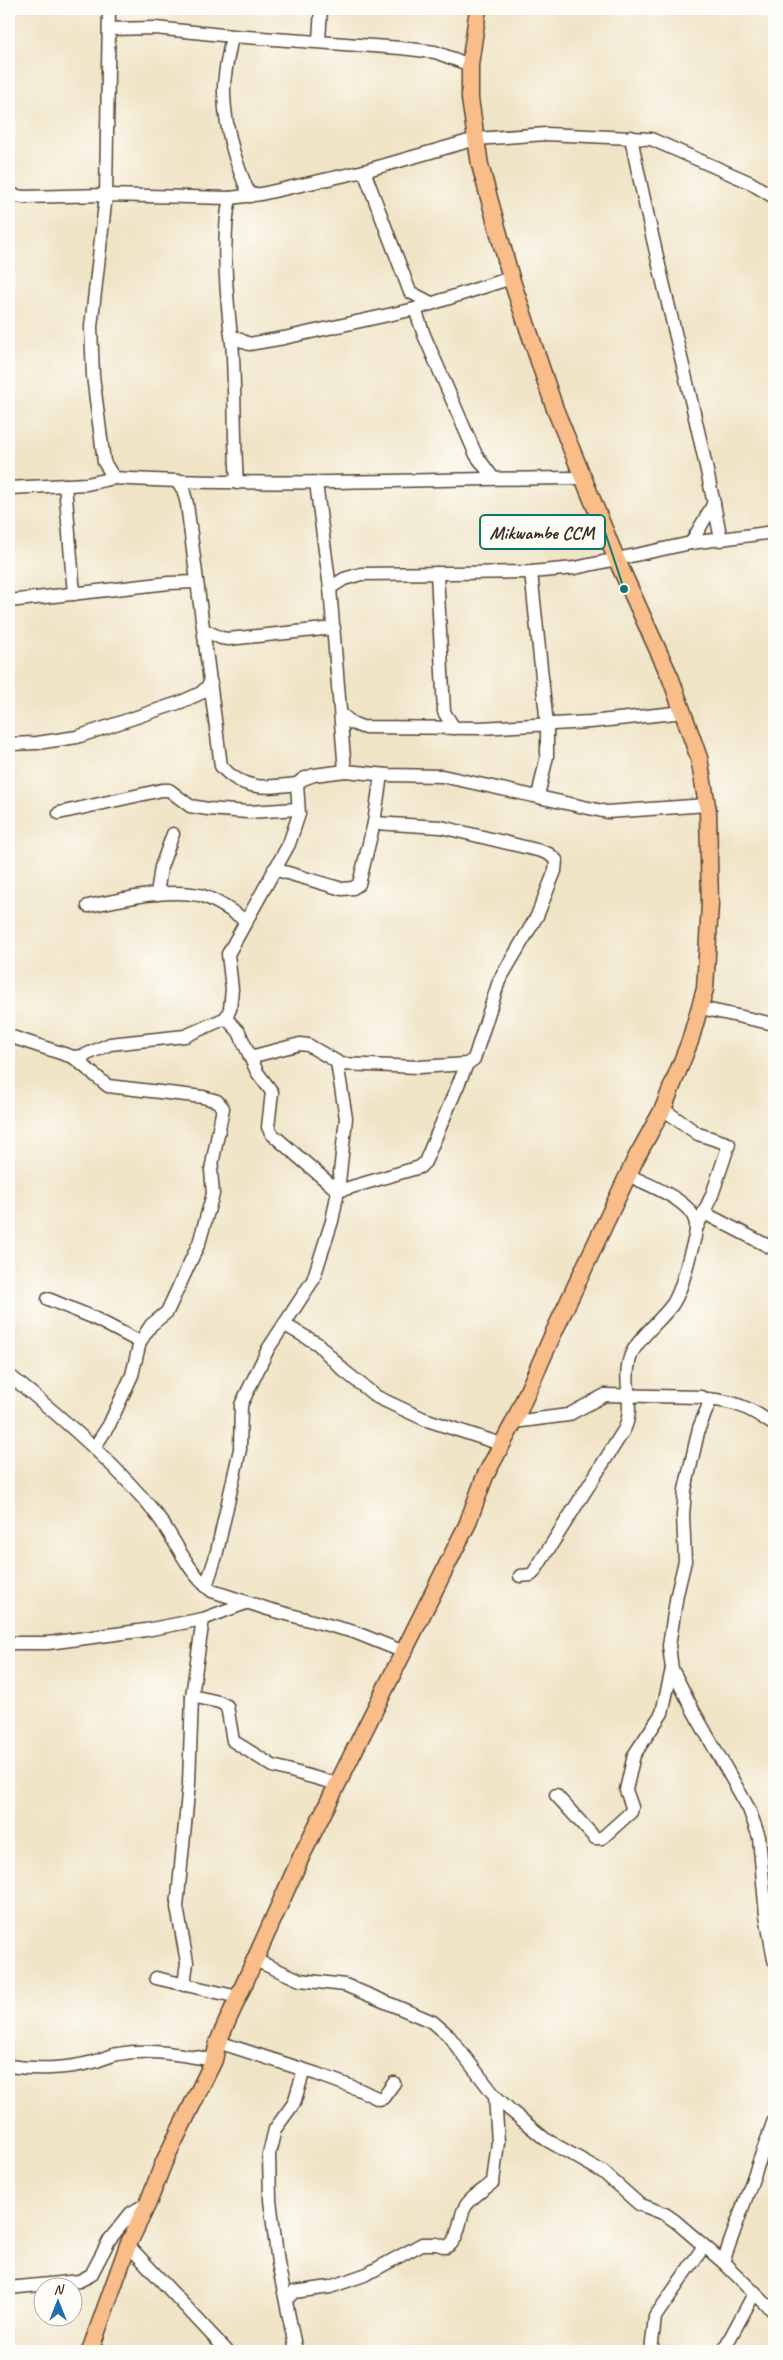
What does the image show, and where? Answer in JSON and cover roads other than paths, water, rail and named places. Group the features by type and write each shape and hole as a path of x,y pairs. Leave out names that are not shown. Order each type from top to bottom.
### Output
{"main road":[{"path":"90,2351 128,2245 148,2203 164,2162 214,2060 218,2042 238,1997 337,1784 467,1525 485,1476 514,1422 628,1175 663,1109 701,1008 708,947 707,805 699,758 684,712 616,558 555,409 511,278 480,165 470,99 470,65 478,9"}],"street":[{"path":"109,9 106,195 91,327 93,376 104,462 114,478"},
{"path":"319,41 321,9"},
{"path":"109,29 155,28 232,36 424,50 470,65"},
{"path":"232,36 224,92 226,115 240,173 250,196"},
{"path":"9,195 24,197 106,195 230,198 250,196 364,171 476,139 546,134 651,139 749,182 774,197"},
{"path":"631,137 644,206 722,540"},
{"path":"364,171 410,292 431,303"},
{"path":"230,198 226,224 230,326 234,357 233,428 237,483"},
{"path":"234,357 249,344 415,309 511,278"},
{"path":"415,309 424,335 476,455 493,478"},
{"path":"232,336 249,344"},
{"path":"9,488 88,484 114,478 237,483 584,478"},
{"path":"177,482 183,489 187,504 221,766 227,773 254,788 297,784 299,781 314,775 345,771 382,775 442,776 608,812 707,805"},
{"path":"316,482 330,588 342,714 345,771"},
{"path":"65,485 74,594"},
{"path":"691,543 714,503"},
{"path":"330,588 349,577 361,574 531,572 574,568 691,543 774,532"},
{"path":"531,572 548,725 547,756 538,796"},
{"path":"437,573 444,712 454,728"},
{"path":"9,600 169,583 196,582"},
{"path":"204,630 221,638 334,628"},
{"path":"207,654 221,638"},
{"path":"9,744 37,743 76,737 181,702 202,693 211,683"},
{"path":"342,714 352,723 362,727 454,728 548,725 684,712"},
{"path":"343,738 362,727"},
{"path":"274,870 335,887 353,888 359,884 374,823 382,775"},
{"path":"73,1057 82,1056 110,1044 185,1036 226,1018 230,1009 232,989 228,954 237,934 247,921 289,844 298,808 297,784"},
{"path":"59,813 162,790 169,790 190,806 208,809 248,812 298,808"},
{"path":"338,1191 416,1169 423,1164 467,1064 474,1059 499,981 537,916 555,871 556,860 550,854 541,851 460,830 374,823"},
{"path":"157,894 161,867 173,834"},
{"path":"88,906 157,894 198,895 210,899 247,921"},
{"path":"701,1008 774,1024"},
{"path":"226,1018 239,1032 257,1072 272,1092 268,1127 272,1134 338,1191"},
{"path":"9,1036 73,1057 108,1086 203,1097 220,1102 223,1108 211,1170 213,1194 198,1243 168,1312 151,1325 140,1342 132,1375 110,1425 94,1448"},
{"path":"250,1057 286,1047 304,1045 337,1063 419,1067 467,1064"},
{"path":"206,1586 216,1556 240,1449 241,1405 268,1349 314,1280 332,1221 338,1191 346,1112 337,1063"},
{"path":"520,1576 531,1575 534,1572 624,1430 628,1420 629,1395 626,1373 631,1357 676,1296 697,1227 712,1195 729,1144 698,1134 663,1109"},
{"path":"628,1175 679,1200 693,1213 697,1227"},
{"path":"704,1213 774,1249"},
{"path":"48,1299 92,1317 140,1342"},
{"path":"284,1325 318,1344 342,1370 377,1397 424,1419 501,1444"},
{"path":"9,1375 94,1448 157,1515 180,1554 206,1586 215,1592 246,1603 345,1629 404,1652"},
{"path":"514,1422 568,1415 606,1395 673,1395 729,1400 774,1425"},
{"path":"706,1399 709,1408 698,1428 685,1490 683,1515 685,1561 670,1630 669,1646 672,1669 749,1809 756,1826 759,1837 766,1915 774,1960"},
{"path":"9,1643 23,1645 48,1643 146,1630 203,1619 246,1603"},
{"path":"184,1985 187,1962 177,1907 189,1783 192,1696 203,1619"},
{"path":"556,1795 595,1838 602,1838 631,1812 632,1807 626,1790 634,1755 662,1712 672,1669"},
{"path":"192,1696 219,1702 227,1706 234,1741 268,1763 294,1773 337,1784"},
{"path":"255,1960 300,1980 345,1985 434,2022 448,2035 495,2096 544,2139 603,2172 639,2204 664,2214 723,2262 774,2312"},
{"path":"156,1978 238,1997"},
{"path":"218,2042 358,2089 379,2099 383,2098 394,2083"},
{"path":"9,2066 28,2069 51,2067 91,2062 132,2052 177,2053 214,2060"},
{"path":"296,2351 278,2263 270,2200 269,2154 275,2129 294,2103 304,2070"},
{"path":"286,2300 294,2292 330,2287 367,2274 422,2244 438,2244 446,2247 450,2245 454,2240 466,2206 493,2182 498,2142 495,2096"},
{"path":"723,2262 774,2120"},
{"path":"9,2288 88,2278 94,2271 115,2233 131,2213 148,2203"},
{"path":"128,2245 227,2351"},
{"path":"651,2351 655,2317 704,2246"},
{"path":"723,2351 755,2292"}],"place":[{"name":"Mikwambe CCM","path":"624,589"}]}
